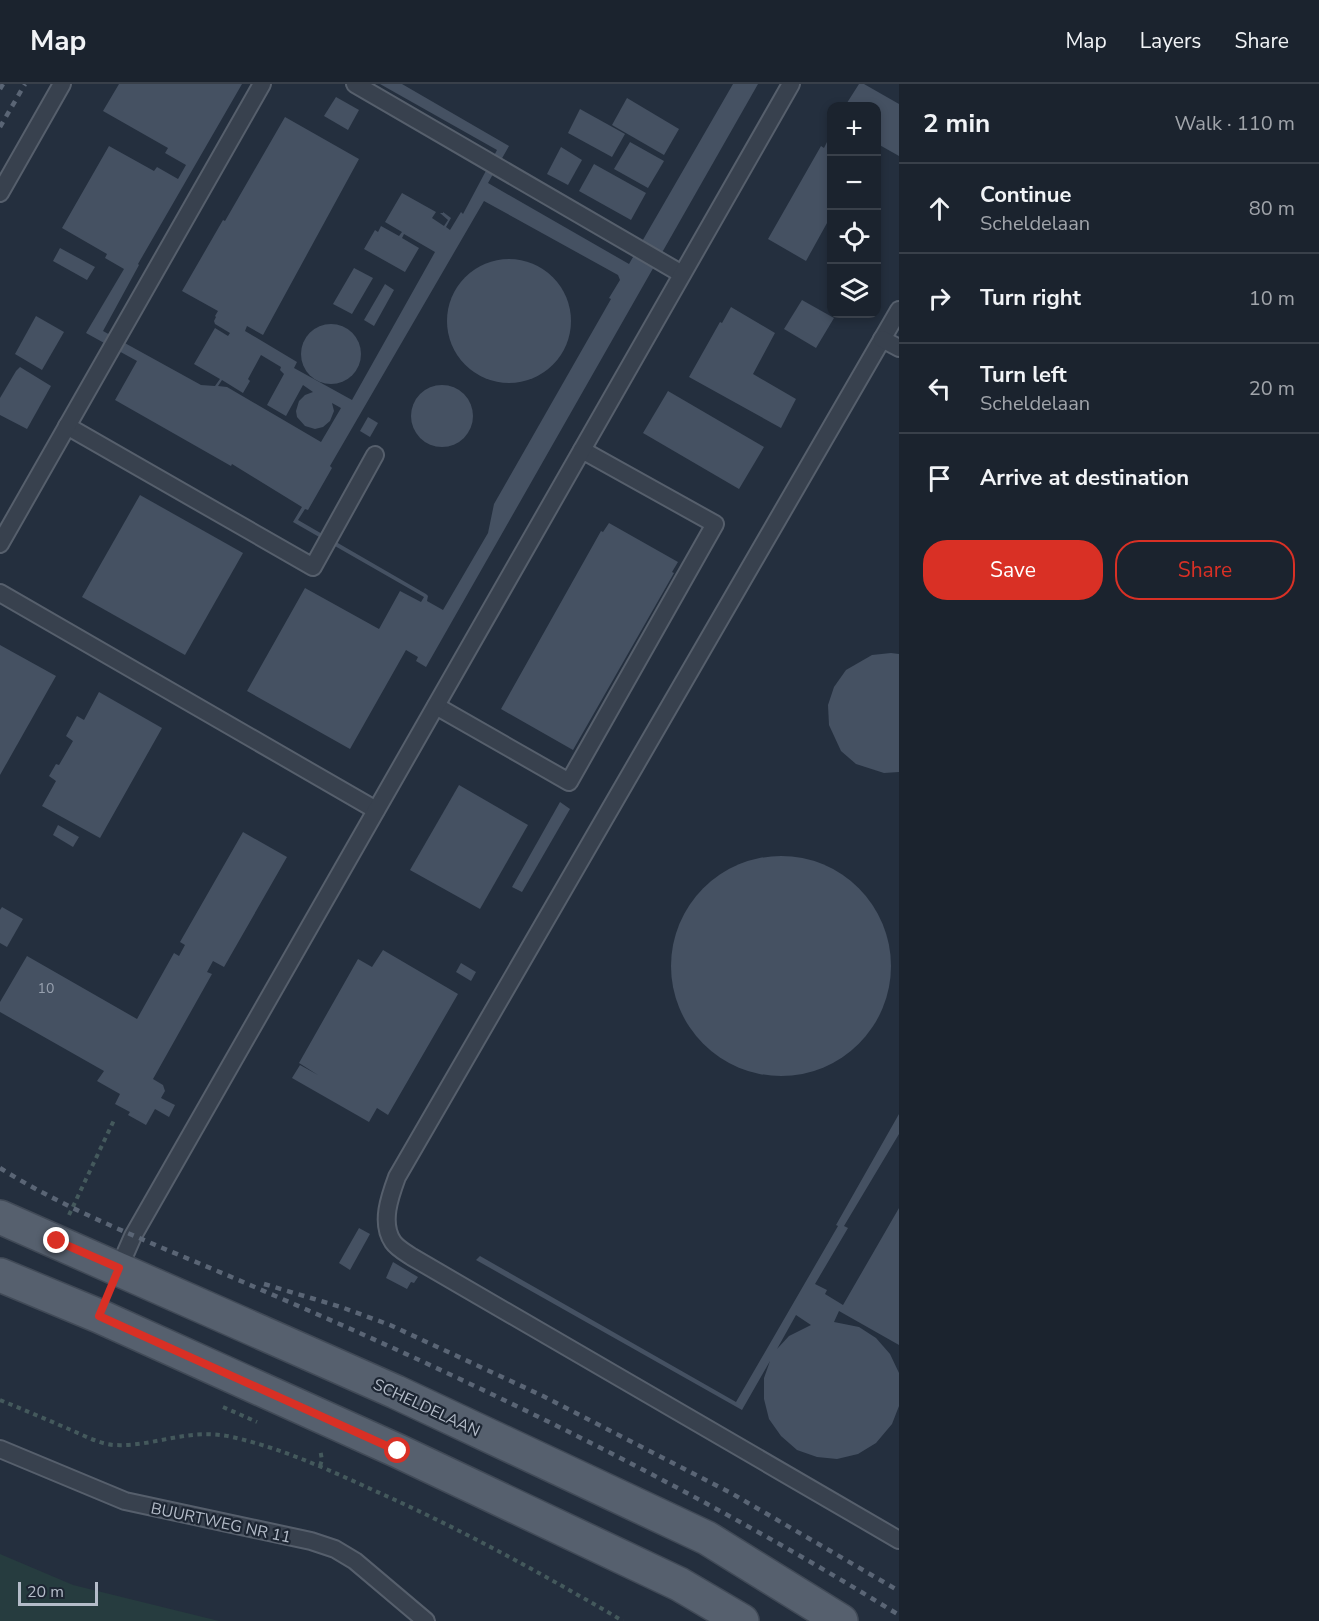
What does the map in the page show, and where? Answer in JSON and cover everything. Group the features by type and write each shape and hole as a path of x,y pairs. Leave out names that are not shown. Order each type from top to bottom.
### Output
{"main road":[{"name":"SCHELDELAAN","path":"0,1217 396,1392 707,1538 841,1621"},
{"path":"99,1316 119,1268"},
{"path":"0,1275 99,1316 398,1451 679,1584 742,1621"}],"lane":[{"path":"0,193 62,84"},
{"path":"0,544 262,84"},
{"path":"355,84 682,274"},
{"path":"119,1268 133,1236 790,84"},
{"path":"899,310 397,1177 389,1200 387,1224 393,1242 412,1257 899,1540"},
{"path":"882,339 899,348"},
{"path":"67,426 313,567 375,455"},
{"path":"436,706 569,782 715,524 582,450"},
{"path":"0,593 376,810"},
{"name":"BUURTWEG NR 11","path":"0,1449 126,1501 311,1541 335,1549 355,1560 426,1621"}],"path":[{"path":"66,1220 115,1118"},
{"path":"0,1400 112,1445 186,1434 208,1434 231,1437 320,1466 428,1514 544,1574 623,1621"}],"green space":[{"path":"0,1554 73,1585 219,1621 0,1621"}],"building":[{"path":"119,84 242,84 138,264 103,331 201,385 215,386 220,379 194,364 215,328 228,336 230,333 215,324 218,311 182,291 285,117 359,159 263,335 247,326 245,331 297,362 294,368 352,400 435,252 404,234 402,238 419,248 405,272 364,249 375,230 378,232 381,226 399,236 402,232 385,222 402,193 436,212 432,218 444,226 448,220 440,213 443,212 451,218 446,227 450,230 461,212 463,214 497,150 380,84 402,84 509,146 488,183 629,264 733,84 758,84 426,667 416,661 418,657 406,650 350,749 247,691 305,588 379,629 400,591 421,602 424,597 293,522 302,507 232,464 231,466 115,400 137,361 86,333 124,269 105,258 107,254 62,228 109,146 154,171 157,167 178,179 186,165 165,153 168,148 103,111","holes":["484,201 618,275 620,280 494,504 488,533 443,610 427,601 426,594 298,520 305,509 308,510 332,468 330,466","261,355 281,367 280,370 284,374 267,405 286,416 303,385 313,392 305,395 299,401 297,417 305,426 315,429 323,427 330,421 334,411 332,403 341,408 321,442 227,387 218,386 222,380 243,393"]},
{"path":"859,84 864,84 899,104 899,156 881,146 881,102 848,102"},
{"path":"336,97 359,110 348,130 324,116"},
{"path":"627,98 679,129 664,155 612,125"},
{"path":"580,109 625,134 612,157 568,133"},
{"path":"630,142 664,161 648,188 614,169"},
{"path":"827,142 827,223 806,261 768,239 821,146 824,148"},
{"path":"561,147 582,160 568,185 547,174"},
{"path":"594,164 646,193 631,220 579,191"},
{"path":"60,248 95,267 87,280 53,261"},
{"path":"509,259 533,264 553,277 566,297 571,321 566,345 553,365 533,378 509,383 485,378 465,365 452,345 447,321 452,297 465,277 485,264"},
{"path":"354,268 373,278 352,314 333,304"},
{"path":"385,284 394,290 374,326 364,320"},
{"path":"802,300 827,314 827,318 834,318 816,348 784,329"},
{"path":"731,307 775,333 753,374 796,399 781,428 689,377"},
{"path":"36,316 64,332 42,370 15,354"},
{"path":"325,324 337,324 348,329 356,337 361,354 359,366 348,379 337,384 325,384 314,379 306,371 301,360 301,348 306,337 314,329"},
{"path":"20,367 51,386 27,429 0,415 0,398"},
{"path":"436,385 448,385 464,394 471,404 473,416 471,428 464,438 448,447 436,447 425,442 416,433 411,422 411,410 416,399 425,390"},
{"path":"668,391 764,447 739,489 643,433"},
{"path":"368,417 378,423 370,437 360,431"},
{"path":"140,495 243,553 185,655 82,597"},
{"path":"609,523 678,562 672,572 674,573 573,750 501,709 601,531 603,532"},
{"path":"0,645 56,676 0,775"},
{"path":"899,654 899,772 884,773 856,764 841,751 829,725 828,705 834,687 846,670 872,655"},
{"path":"99,692 162,728 100,838 42,806 56,781 49,776 56,764 59,765 73,741 66,736 77,716 84,720"},
{"path":"459,785 528,825 480,909 410,870"},
{"path":"560,802 570,809 522,892 512,887"},
{"path":"58,825 79,837 73,847 53,835"},
{"path":"243,832 287,857 224,967 213,961 207,972 212,974 153,1079 163,1085 165,1091 161,1098 175,1105 169,1117 155,1109 146,1125 128,1115 130,1112 115,1104 120,1094 97,1081 104,1071 0,1012 0,1002 27,956 137,1019 174,953 179,956 185,945 180,942"},
{"path":"770,856 792,856 823,864 842,874 859,888 873,905 883,924 889,944 891,966 889,988 883,1008 873,1027 859,1044 842,1058 813,1072 792,1076 770,1076 749,1072 729,1063 711,1051 696,1036 675,998 671,977 671,955 675,934 684,914 696,896 711,881 749,860"},
{"path":"2,907 23,919 7,947 0,943 0,910"},
{"path":"383,950 458,994 388,1115 377,1108 369,1122 292,1078 300,1065 318,1075 299,1063 358,959 372,967"},
{"path":"461,963 476,972 471,981 456,972"},
{"path":"899,1114 899,1134 844,1226 848,1228 815,1284 827,1290 825,1294 843,1305 899,1208 899,1345 839,1311 834,1322 859,1327 876,1338 890,1354 899,1373 899,1406 892,1424 876,1443 858,1454 837,1459 817,1457 797,1450 781,1436 769,1419 764,1399 764,1378 770,1361 742,1410 476,1260 480,1256 736,1402 838,1226 836,1225","holes":["796,1315 811,1325 789,1336 777,1349"]},
{"path":"359,1228 370,1234 350,1270 339,1263"},
{"path":"393,1262 418,1277 407,1289 386,1278"}],"railway":[{"path":"0,89 3,84"},
{"path":"0,127 25,84"},
{"path":"0,1168 84,1213 344,1326 557,1426 764,1535 899,1615"},
{"path":"264,1284 341,1307 390,1325 543,1396 731,1493 899,1591"}],"route":[{"path":"57,1241 119,1268 99,1316 398,1451"}]}
